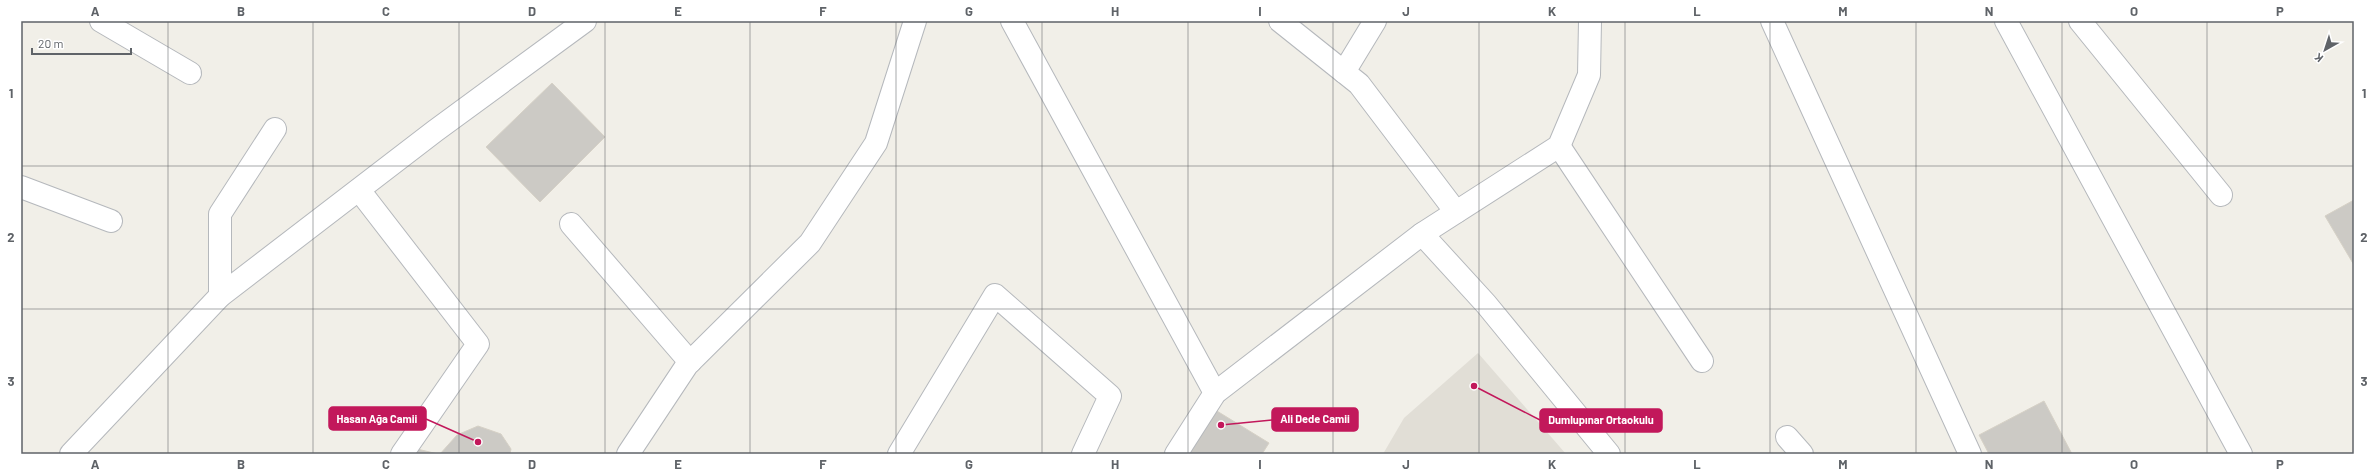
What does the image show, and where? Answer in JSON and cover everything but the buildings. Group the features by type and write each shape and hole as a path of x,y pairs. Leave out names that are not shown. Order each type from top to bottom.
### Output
{"street":[{"path":"101,21 190,73"},
{"path":"72,454 220,296 359,190 586,21"},
{"path":"628,454 690,362 810,243 876,142 915,21"},
{"path":"1012,21 1215,393"},
{"path":"1280,21 1359,84 1456,212"},
{"path":"1344,72 1375,21"},
{"path":"1176,454 1215,393 1422,234 1559,146 1589,75 1590,21"},
{"path":"1772,21 1970,454"},
{"path":"2006,21 2241,454"},
{"path":"2080,21 2221,195"},
{"path":"220,296 220,214 275,129"},
{"path":"1559,146 1702,361"},
{"path":"21,186 111,221"},
{"path":"359,190 478,344 402,454"},
{"path":"571,224 690,362"},
{"path":"1422,234 1486,304 1609,454"},
{"path":"899,454 995,296 1110,396 1083,454"},
{"path":"1787,437 1802,454"}],"shaded area":[{"path":"1478,353 1566,454 1383,454 1404,418"}],"place":[{"name":"Dumlupınar Ortaokulu","path":"1474,386"},
{"name":"Ali Dede Camii","path":"1221,425"},
{"name":"Hasan Ağa Camii","path":"478,442"}]}
